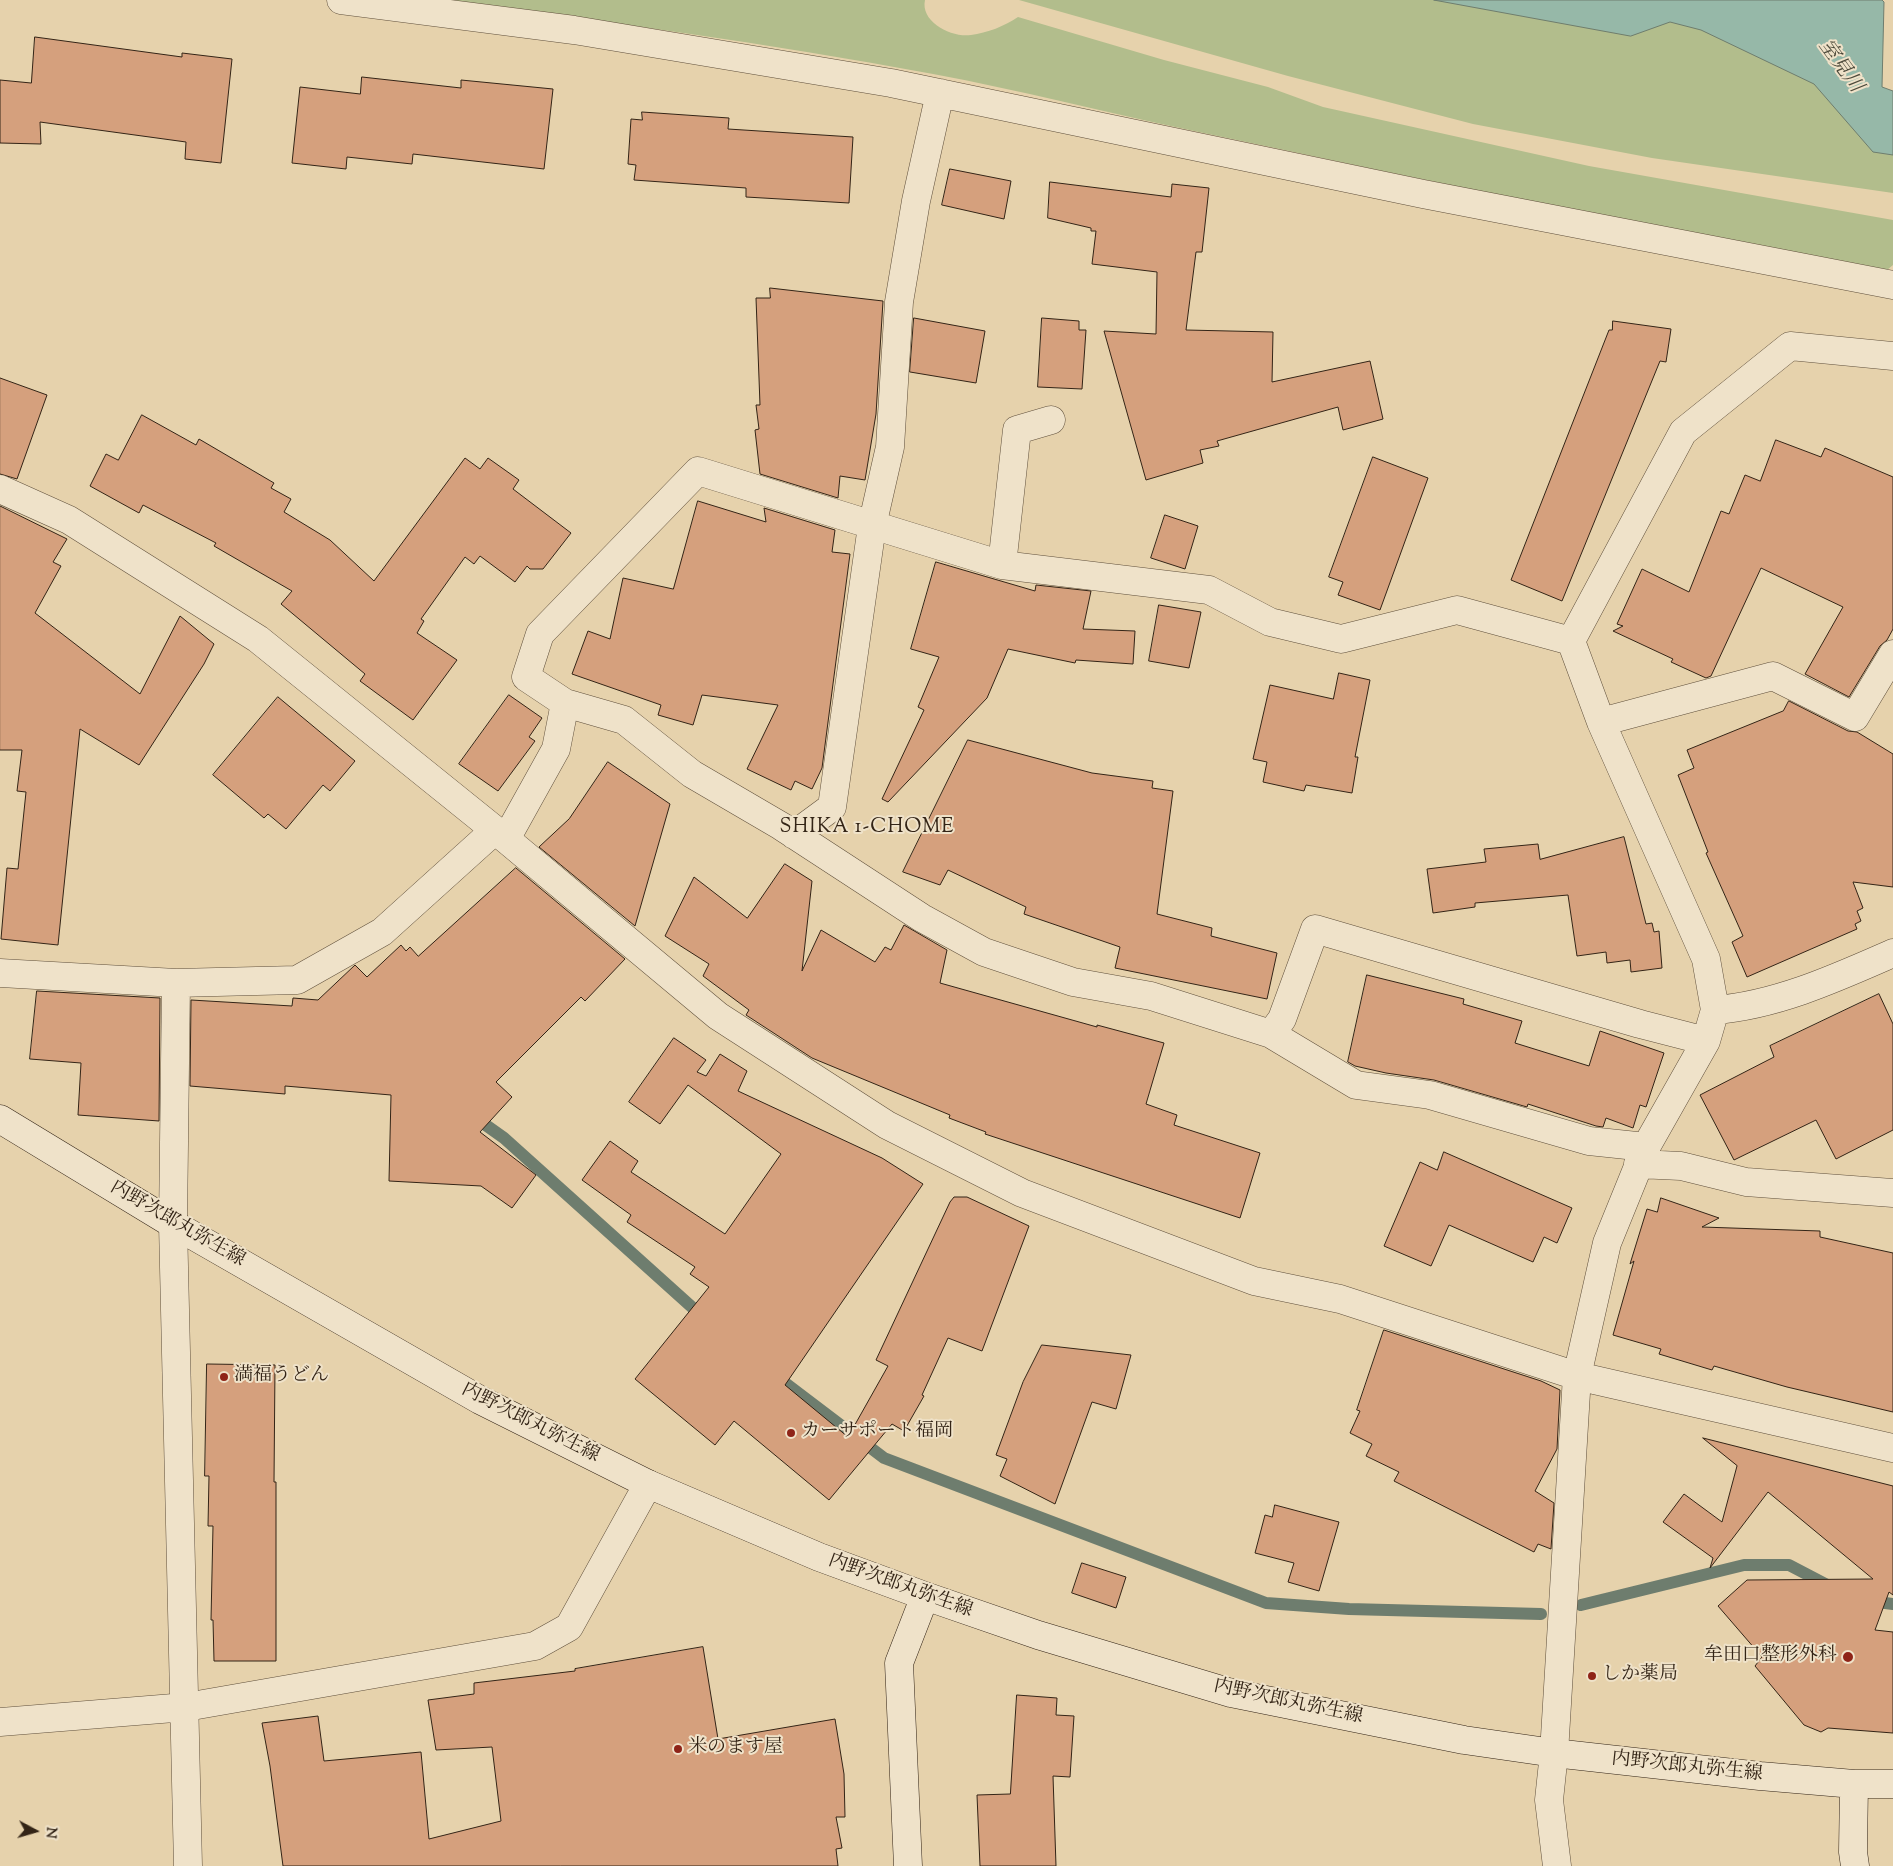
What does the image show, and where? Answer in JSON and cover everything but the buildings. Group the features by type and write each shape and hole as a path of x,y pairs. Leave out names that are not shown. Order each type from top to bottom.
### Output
{"street":[{"path":"341,0 574,30 940,93 1422,194 1893,285"},
{"path":"794,835 832,807 872,526 890,447 899,302 916,201 940,93"},
{"path":"1557,1866 1549,1800 1554,1753 1577,1376 1607,1243 1642,1155 1706,1041 1715,1010 1706,959 1601,722 1571,641 1683,432 1790,346 1893,356"},
{"path":"1002,565 1017,430 1051,420"},
{"path":"1571,641 1457,610 1341,639 1270,622 1209,590 1002,565 698,471 540,634 526,677 565,703 624,720 692,774 794,835 922,918 984,952 1073,982 1151,996 1271,1034 1356,1085 1430,1095 1589,1142 1746,1182 1893,1193"},
{"path":"0,489 69,520 258,639 501,834 718,1016 887,1125 1013,1189 1254,1281 1340,1299 1577,1376 1893,1448"},
{"path":"1601,722 1773,676 1856,717 1893,654"},
{"path":"0,972 176,983 297,980 382,932 501,834 556,749 565,703"},
{"path":"1271,1034 1282,1019 1315,929 1640,1024 1706,1041"},
{"path":"1715,1010 1733,1009 1822,984 1893,953"},
{"path":"176,983 173,1224 186,1707 188,1866"},
{"name":"内野次郎丸弥生線","path":"0,1119 173,1224 480,1400 648,1484 819,1558 925,1596 1038,1635 1231,1693 1464,1740 1554,1753 1760,1776 1854,1784 1893,1784"},
{"path":"0,1722 186,1707 535,1646 569,1627 648,1484"},
{"path":"908,1866 899,1663 925,1596"},
{"path":"1854,1784 1853,1852 1855,1866"}],"green space":[{"path":"433,0 925,0 927,15 932,22 955,34 971,35 983,33 1002,26 1018,17 1164,60 1268,87 1323,107 1589,166 1893,220 1893,265 1887,270 1627,221 1161,124 933,74 683,33"},
{"path":"1019,0 1611,0 1766,36 1893,142 1893,193 1652,158 1473,124 1288,76"}],"water":[{"name":"室見川","path":"1434,0 1882,0 1884,2 1882,87 1893,91 1893,155 1873,152 1814,84 1701,30 1670,22 1631,36"}],"waterway":[{"path":"473,1116 504,1138 704,1318"},
{"path":"772,1373 884,1458 1266,1603 1349,1609 1541,1614"},
{"path":"1581,1605 1744,1565 1789,1565 1833,1588"},
{"path":"1870,1601 1893,1604"}],"place":[{"name":"満福うどん","path":"224,1377"},
{"name":"カーサポート福岡","path":"791,1433"},
{"name":"牟田口整形外科","path":"1848,1657"},
{"name":"しか薬局","path":"1592,1676"},
{"name":"米のます屋","path":"678,1749"}],"district":[{"name":"SHIKA 1-CHOME","path":"867,829"}]}
